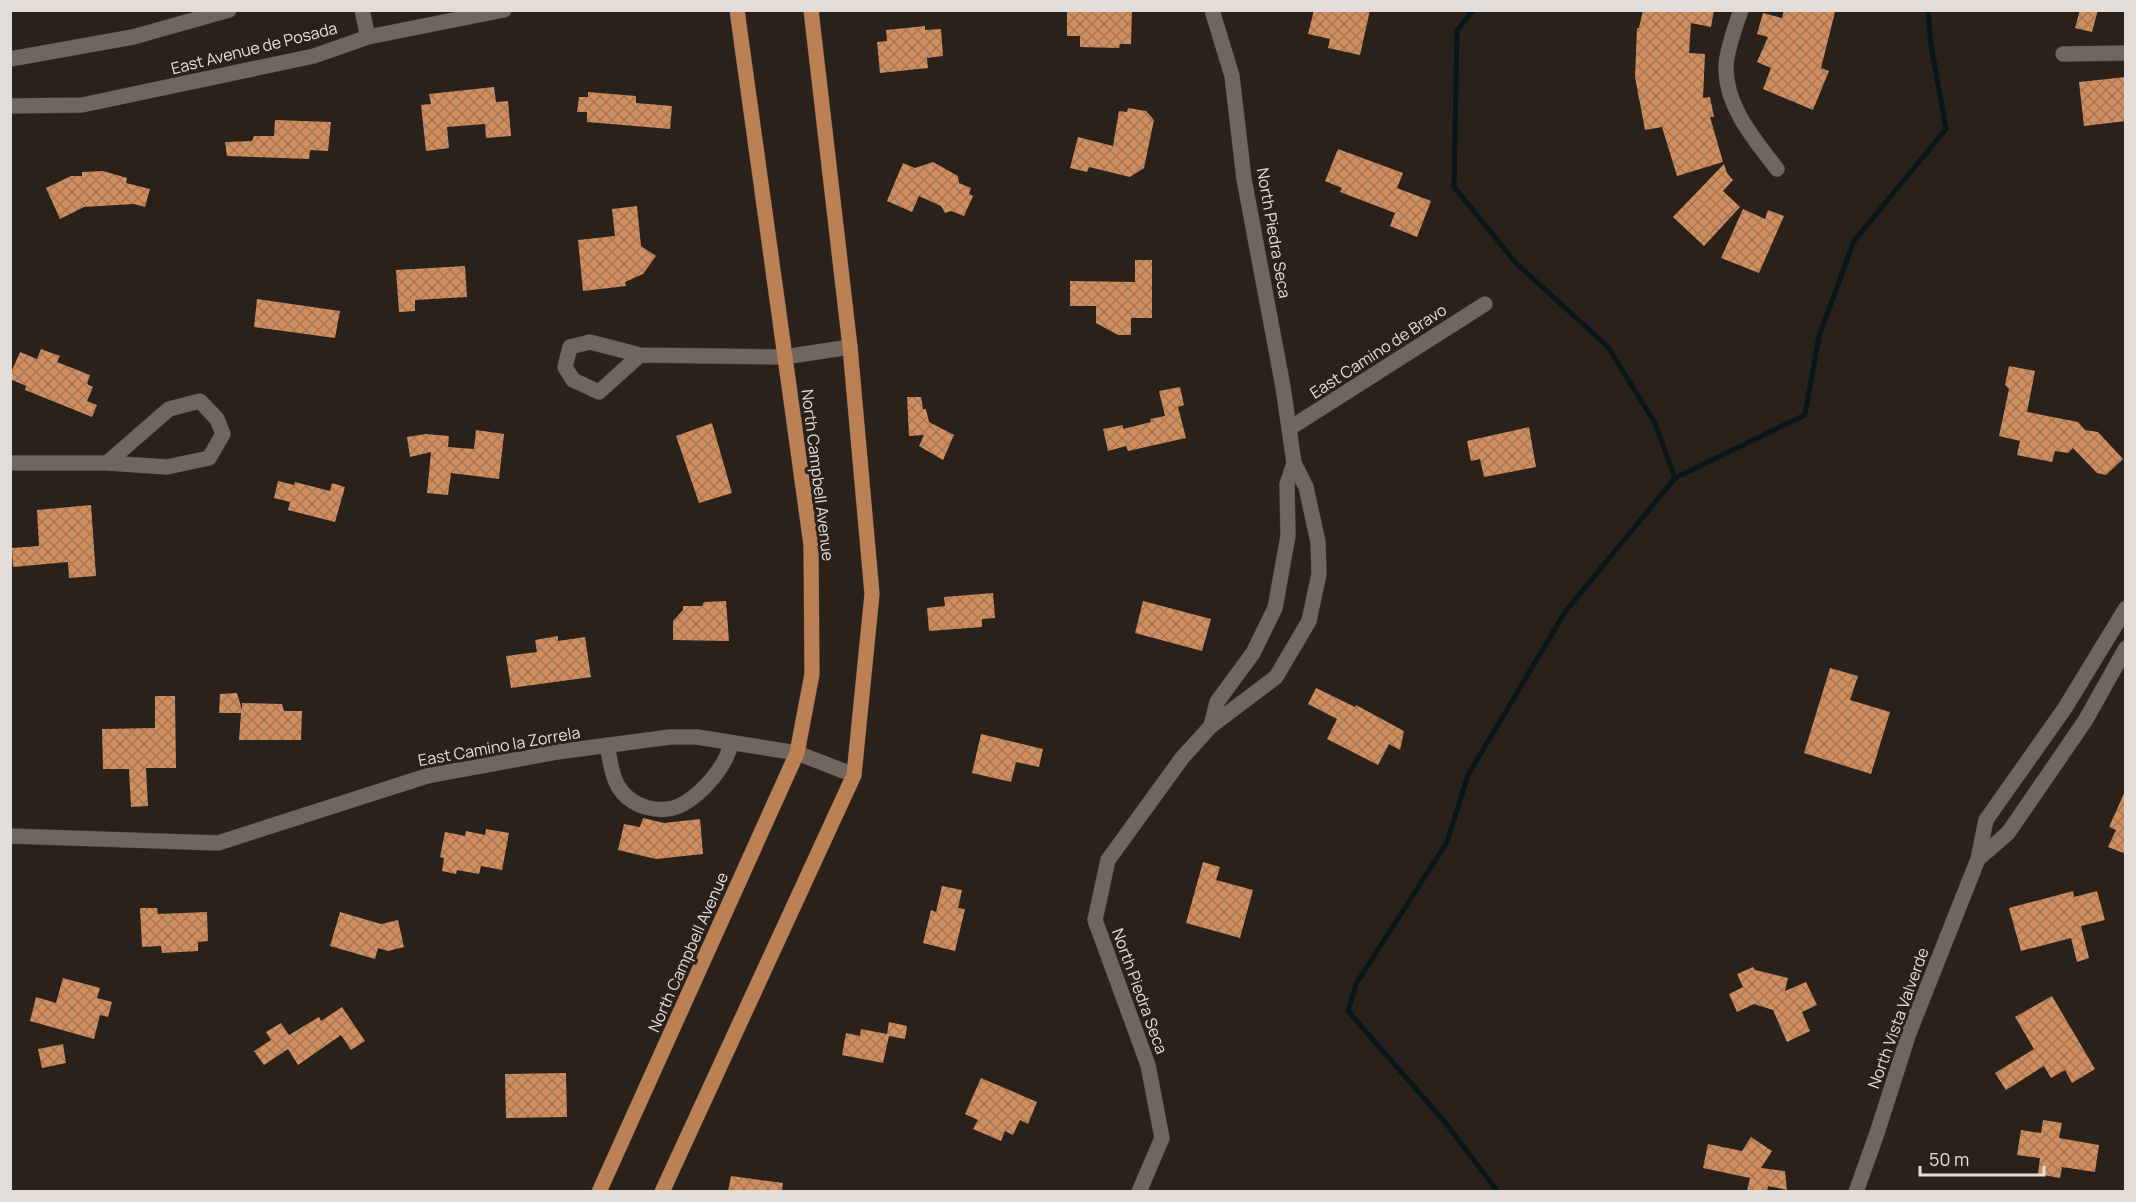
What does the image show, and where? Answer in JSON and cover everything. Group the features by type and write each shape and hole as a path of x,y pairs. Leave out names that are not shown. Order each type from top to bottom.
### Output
{"main road":[{"name":"North Campbell Avenue","path":"599,1191 797,753 812,674 811,545 737,10"},
{"path":"662,1191 854,775 872,594 850,347 811,10"}],"street":[{"path":"10,59 133,37 229,10"},
{"path":"362,10 368,38"},
{"name":"East Avenue de Posada","path":"10,106 82,105 314,56 368,38 504,10"},
{"name":"North Piedra Seca","path":"1139,1191 1162,1138 1148,1065 1095,920 1108,860 1182,758 1211,726 1276,676 1309,621 1319,574 1318,542 1306,487 1294,463 1290,428 1244,179 1232,76 1212,10"},
{"path":"1741,10 1725,68 1731,99 1750,132 1777,169"},
{"path":"2063,54 2126,53"},
{"name":"East Camino de Bravo","path":"1290,428 1485,304"},
{"path":"640,355 599,392 573,380 566,367 570,347 590,342 640,355 784,357 850,347"},
{"path":"10,463 167,467 209,458 223,434 216,419 200,401 169,409 106,464"},
{"name":"North Piedra Seca","path":"1211,726 1217,702 1253,653 1275,608 1288,536 1287,484 1294,463"},
{"name":"North Vista Valverde","path":"1856,1191 1877,1133 1908,1033 1978,859 1986,820 2061,714 2126,608"},
{"name":"North Vista Valverde","path":"1978,859 2008,833 2085,721 2126,648"},
{"name":"East Camino la Zorrela","path":"10,836 218,843 427,776 557,752 670,737 697,737 797,753 854,775"},
{"path":"607,745 612,774 628,799 644,807 659,809 682,805 695,796 724,765 731,743"}],"building":[{"path":"1067,10 1132,10 1131,44 1120,44 1119,48 1080,47 1080,36 1067,36"},
{"path":"1314,10 1370,10 1360,55 1328,48 1330,39 1308,34"},
{"path":"1643,10 1714,10 1711,27 1691,23 1689,53 1705,54 1703,98 1710,97 1714,117 1710,117 1723,162 1677,176 1662,127 1645,130 1635,77 1637,28 1639,28"},
{"path":"1784,10 1835,12 1821,68 1829,71 1813,110 1763,89 1771,68 1757,62 1768,37 1757,34 1763,13 1782,18"},
{"path":"2080,10 2098,10 2092,32 2075,28"},
{"path":"925,26 925,30 941,29 943,56 927,58 928,68 880,73 877,42 887,41 886,30"},
{"path":"2126,77 2126,121 2084,126 2079,82"},
{"path":"494,87 496,102 508,101 511,136 486,138 485,124 447,127 449,148 426,151 421,105 431,104 429,94"},
{"path":"588,92 636,96 636,103 672,106 670,129 587,122 587,112 577,112 579,97 588,97"},
{"path":"1128,108 1146,111 1154,120 1144,168 1130,177 1089,167 1087,172 1070,168 1078,137 1113,146 1119,111 1127,112"},
{"path":"275,120 331,122 328,151 310,150 309,159 227,156 225,142 252,141 254,136 274,136"},
{"path":"1338,149 1403,173 1397,188 1431,201 1417,237 1390,226 1395,213 1340,192 1342,188 1325,181"},
{"path":"933,162 958,176 959,183 971,188 969,194 973,196 964,216 951,211 945,213 941,206 919,196 912,212 887,201 903,163 915,168"},
{"path":"1724,164 1733,180 1723,191 1740,207 1704,246 1673,217"},
{"path":"103,171 127,178 126,183 150,189 145,207 134,204 84,207 60,219 46,188 71,176 82,176 82,172"},
{"path":"637,206 641,246 656,256 643,274 625,282 626,286 583,291 578,240 615,236 612,209"},
{"path":"1743,209 1765,219 1768,210 1784,216 1759,273 1721,258"},
{"path":"1135,260 1152,260 1152,318 1131,318 1131,335 1118,335 1096,323 1096,306 1070,306 1070,281 1135,282"},
{"path":"465,266 467,297 415,300 415,311 399,312 396,270"},
{"path":"257,299 340,311 335,338 254,327"},
{"path":"41,349 60,356 57,362 90,375 87,384 93,387 87,401 97,405 92,417 25,390 26,386 10,379 20,352 37,359"},
{"path":"2009,366 2035,371 2027,412 2078,422 2085,430 2098,432 2123,459 2106,475 2097,473 2073,448 2068,453 2055,451 2052,462 2017,455 2020,441 1999,436 2009,389 2005,385"},
{"path":"1180,387 1184,405 1178,407 1186,438 1128,451 1126,446 1108,451 1103,429 1123,425 1123,429 1165,416 1159,391"},
{"path":"907,397 921,397 929,422 954,435 943,460 919,446 924,435 909,436"},
{"path":"712,423 732,493 699,503 676,436"},
{"path":"1529,427 1536,467 1484,477 1480,459 1471,461 1467,441"},
{"path":"476,430 504,434 499,479 451,473 448,495 427,493 431,452 410,457 407,437 426,434 449,436 448,447 474,449"},
{"path":"278,481 294,485 295,482 330,491 332,483 345,487 335,522 288,510 290,502 274,498"},
{"path":"91,505 96,576 69,578 68,562 13,567 12,548 39,546 37,510"},
{"path":"993,593 995,618 982,619 982,627 929,631 927,608 945,606 944,597"},
{"path":"726,601 729,641 673,640 673,621 683,610 683,606 702,606 704,602"},
{"path":"1143,601 1211,619 1202,651 1135,633"},
{"path":"558,636 558,641 585,637 591,677 511,688 506,656 537,652 535,640"},
{"path":"1830,668 1858,676 1850,700 1890,712 1871,774 1804,753"},
{"path":"1316,688 1355,707 1356,705 1404,731 1400,750 1389,744 1378,765 1327,739 1337,719 1308,704"},
{"path":"237,693 242,710 242,703 282,704 284,711 302,711 301,740 239,740 241,713 219,713 220,694"},
{"path":"155,696 175,696 176,768 146,768 148,806 131,807 129,769 103,769 102,729 155,728"},
{"path":"981,734 1043,749 1039,767 1016,762 1011,782 972,773"},
{"path":"2126,789 2126,854 2108,847 2116,830 2109,827"},
{"path":"643,818 664,823 700,819 703,854 656,859 618,850 624,824 640,827"},
{"path":"486,829 509,833 502,870 481,866 479,874 457,870 456,874 442,871 444,858 440,857 445,832 465,836 466,831 485,835"},
{"path":"1203,862 1220,867 1216,880 1253,890 1240,938 1186,923"},
{"path":"942,886 962,890 958,908 965,909 955,951 923,943 931,910 936,912"},
{"path":"2073,891 2074,897 2097,891 2105,920 2081,926 2089,958 2077,962 2071,938 2021,951 2009,908"},
{"path":"140,908 157,908 158,914 207,912 208,941 198,942 198,951 162,953 161,946 142,947"},
{"path":"340,912 381,924 398,920 404,947 388,951 378,948 375,959 330,946"},
{"path":"1753,967 1755,970 1788,978 1785,991 1806,982 1817,1005 1802,1012 1810,1031 1787,1042 1773,1010 1754,1004 1737,1012 1729,994 1743,987 1737,974"},
{"path":"63,978 100,988 97,998 112,1002 108,1017 100,1015 94,1039 30,1021 36,997 56,1003"},
{"path":"2052,996 2095,1069 2072,1083 2065,1070 2051,1078 2044,1066 2006,1090 1995,1073 2034,1049 2015,1017"},
{"path":"342,1007 365,1041 351,1050 341,1035 298,1065 288,1049 264,1065 254,1051 271,1040 266,1032 281,1023 289,1035 319,1017 321,1021"},
{"path":"889,1022 907,1026 905,1039 889,1036 883,1063 842,1055 846,1033 860,1036 861,1029 887,1034"},
{"path":"63,1044 66,1063 42,1068 38,1049"},
{"path":"566,1073 567,1117 506,1118 505,1074"},
{"path":"981,1078 1037,1102 1028,1124 1020,1120 1013,1135 1005,1131 1001,1141 973,1129 978,1120 965,1114"},
{"path":"2043,1120 2062,1123 2059,1138 2099,1145 2095,1172 2062,1167 2060,1178 2038,1174 2040,1158 2017,1155 2021,1130 2041,1133"},
{"path":"1751,1137 1772,1151 1761,1168 1785,1171 1787,1190 1768,1186 1767,1191 1747,1191 1750,1178 1703,1168 1708,1144 1742,1151"},
{"path":"731,1176 783,1183 782,1191 728,1191"}],"waterway":[{"path":"1473,10 1457,31 1454,187 1516,263 1608,347 1655,423 1675,478 1565,612 1468,775 1447,842 1356,984 1348,1011 1444,1121 1498,1192"},
{"path":"1675,478 1805,415 1819,336 1854,241 1946,129 1931,45 1928,10"}]}
